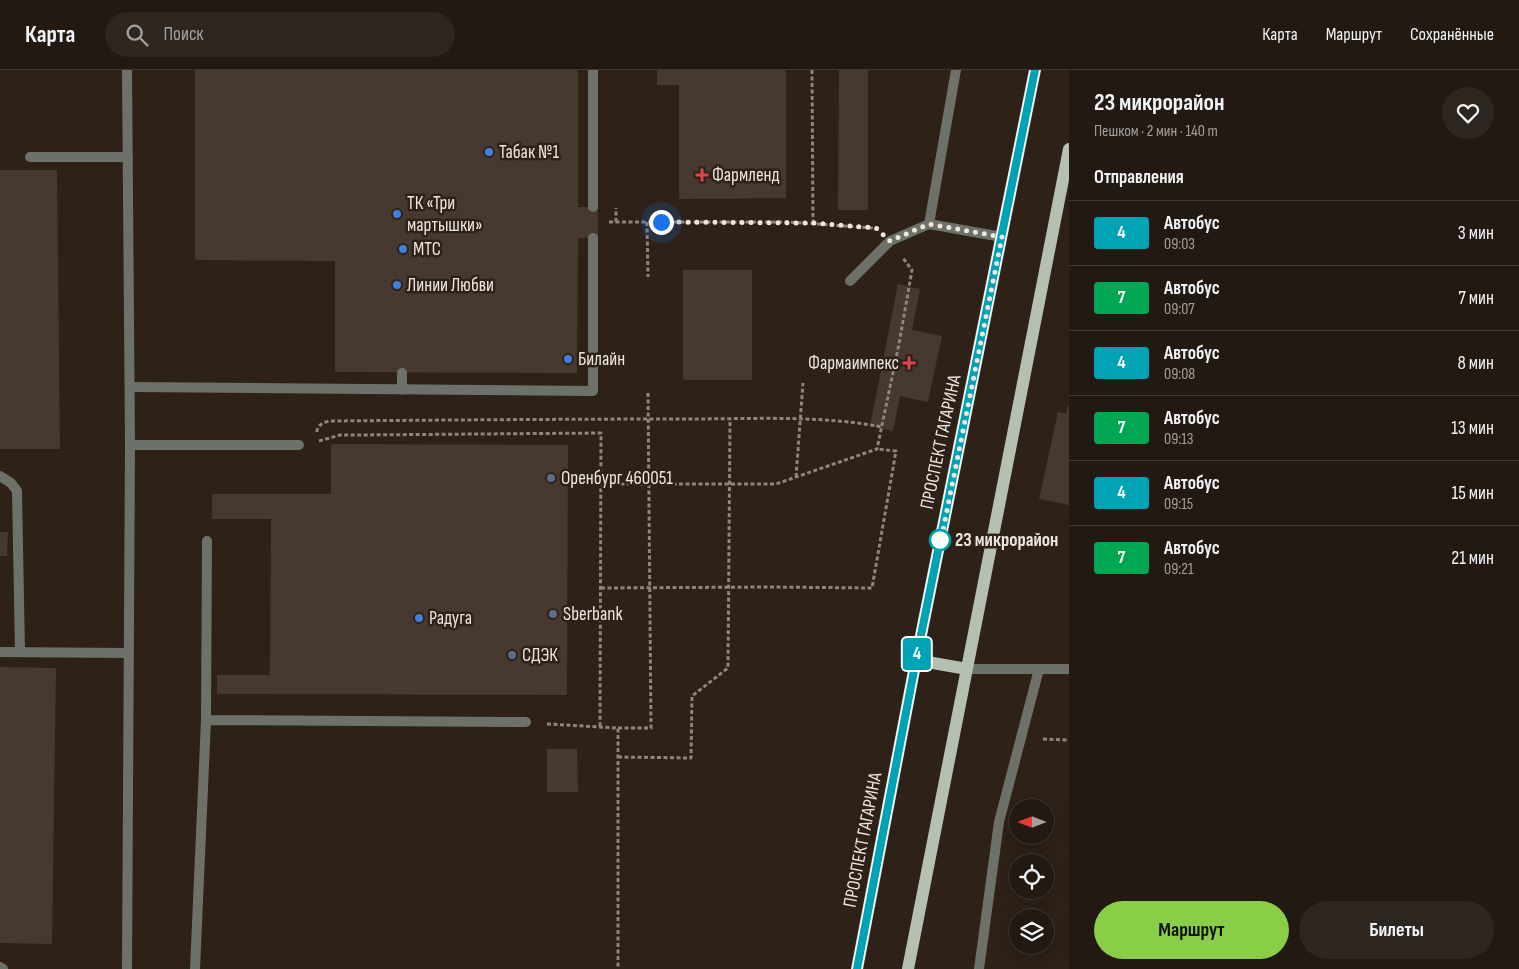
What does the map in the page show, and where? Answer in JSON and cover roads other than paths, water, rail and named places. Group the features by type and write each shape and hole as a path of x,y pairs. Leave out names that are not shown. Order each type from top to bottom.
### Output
{"main road":[{"name":"ПРОСПЕКТ ГАГАРИНА","path":"857,969 916,660 1035,70"},
{"path":"908,969 1069,149"},
{"path":"916,660 968,668"}],"street":[{"path":"127,70 130,386 127,969"},
{"path":"593,70 593,207"},
{"path":"929,224 956,70"},
{"path":"30,157 128,157"},
{"path":"850,281 890,241 929,224 1002,237"},
{"path":"130,386 593,391 593,238"},
{"path":"402,373 402,390"},
{"path":"130,445 299,445"},
{"path":"0,476 11,483 17,491 20,652"},
{"path":"195,969 206,720 207,541"},
{"path":"0,652 128,654"},
{"path":"968,668 1069,669"},
{"path":"979,969 999,822 1039,669"},
{"path":"206,720 526,722"}],"place":[{"name":"Табак №1","path":"489,152"},
{"name":"Фармленд","path":"702,175"},
{"name":"ТК «Три мартышки»","path":"397,214"},
{"name":"МТС","path":"403,249"},
{"name":"Линии Любви","path":"397,285"},
{"name":"Билайн","path":"568,359"},
{"name":"Фармаимпекс","path":"909,363"},
{"name":"Оренбург 460051","path":"551,478"},
{"name":"23 микрорайон","path":"940,540"},
{"name":"Sberbank","path":"553,614"},
{"name":"Радуга","path":"419,618"},
{"name":"СДЭК","path":"512,655"}]}
